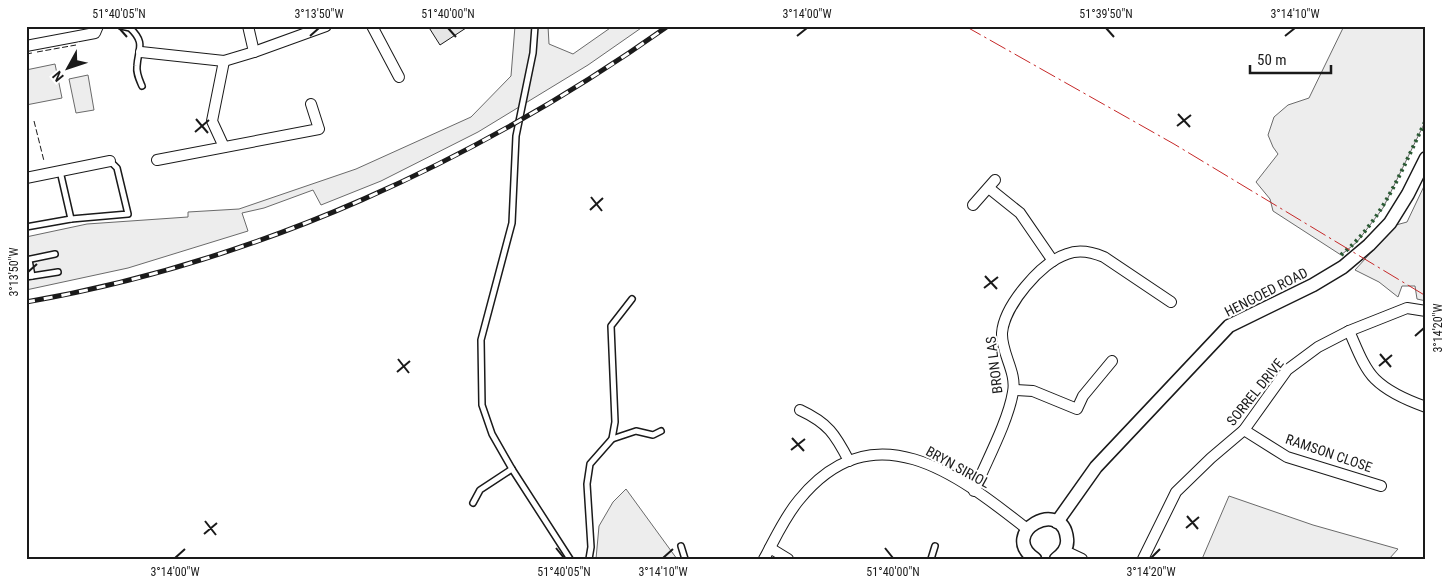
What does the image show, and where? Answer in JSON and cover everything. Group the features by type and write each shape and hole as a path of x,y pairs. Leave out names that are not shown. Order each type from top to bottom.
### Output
{"street":[{"path":"248,26 254,52"},
{"path":"141,52 224,61 326,26"},
{"path":"372,26 399,77"},
{"path":"26,46 97,30"},
{"path":"224,61 212,121 224,147"},
{"path":"157,160 319,128 311,104"},
{"name":"HENGOED ROAD","path":"1057,522 1096,467 1229,326 1313,285 1343,267 1369,245 1395,216 1426,158"},
{"path":"26,178 110,161"},
{"path":"973,205 993,184 1020,213 1053,261"},
{"name":"BRON LAS","path":"974,491 1009,407 1014,390 1011,369 1003,347 1005,316 1039,272 1067,253 1092,252 1104,257 1171,302"},
{"name":"SORREL DRIVE","path":"1143,559 1176,492 1211,458 1244,430 1287,370 1318,347 1349,331 1407,308 1426,311"},
{"path":"1349,331 1360,356 1375,379 1410,401 1426,407"},
{"path":"1014,390 1033,391 1077,409 1084,396 1112,360"},
{"path":"800,410 818,418 828,426 836,436 849,461"},
{"name":"RAMSON CLOSE","path":"1244,430 1287,457 1381,486"},
{"name":"BRYN SIRIOL","path":"764,559 779,528 798,500 825,474 849,461 871,454 899,454 921,460 974,491 1027,529"},
{"path":"1034,558 1025,548 1024,541 1027,529 1038,520 1044,519 1057,522 1065,532 1067,544 1060,555 1082,559"},
{"path":"770,548 788,559"}],"lane":[{"path":"121,26 130,28 136,33 141,52 137,64 137,75 142,86"},
{"path":"534,26 533,53 516,136 512,223 481,340 482,405 492,434 512,470 570,559"},
{"path":"26,227 71,219 128,214 117,168 110,161"},
{"path":"60,171 71,219"},
{"path":"55,254 28,260 29,277 58,272"},
{"path":"612,439 615,422 611,326 632,299"},
{"path":"589,559 591,547 587,484 590,464 612,439 636,431 653,436 661,431"},
{"path":"473,503 480,490 512,470"},
{"path":"681,546 685,559"},
{"path":"931,559 935,546"}],"shaded area":[{"path":"515,26 548,26 549,44 573,54 613,26 644,26 588,65 478,132 381,181 321,205 313,190 264,208 242,213 248,231 128,268 26,290 26,237 87,224 188,217 188,212 239,209 356,169 471,117 511,76"},
{"path":"1344,26 1426,26 1426,120 1383,208 1357,242 1341,255 1273,211 1270,199 1256,182 1278,154 1268,135 1274,117 1288,105 1309,98"},
{"path":"55,64 62,98 26,105 26,70"},
{"path":"88,75 94,110 76,113 69,79"},
{"path":"1426,182 1426,301 1417,299 1415,286 1402,286 1398,297 1379,282 1355,270 1396,225 1407,222"},
{"path":"626,489 677,559 596,559 599,526 613,502"},
{"path":"1229,496 1313,525 1398,549 1389,559 1202,559"}],"building":[{"path":"428,26 465,26 466,28 440,45"}],"railway":[{"path":"26,302 112,284 197,261 281,233 362,200 442,162 520,120 595,75 668,26"}],"hedge":[{"path":"1341,255 1356,241 1380,210 1400,175 1426,120"}],"fence":[{"path":"37,52 76,45"},
{"path":"26,54 32,53"},
{"path":"34,121 44,161"}],"power":[{"path":"965,26 1174,144 1426,296"}]}
